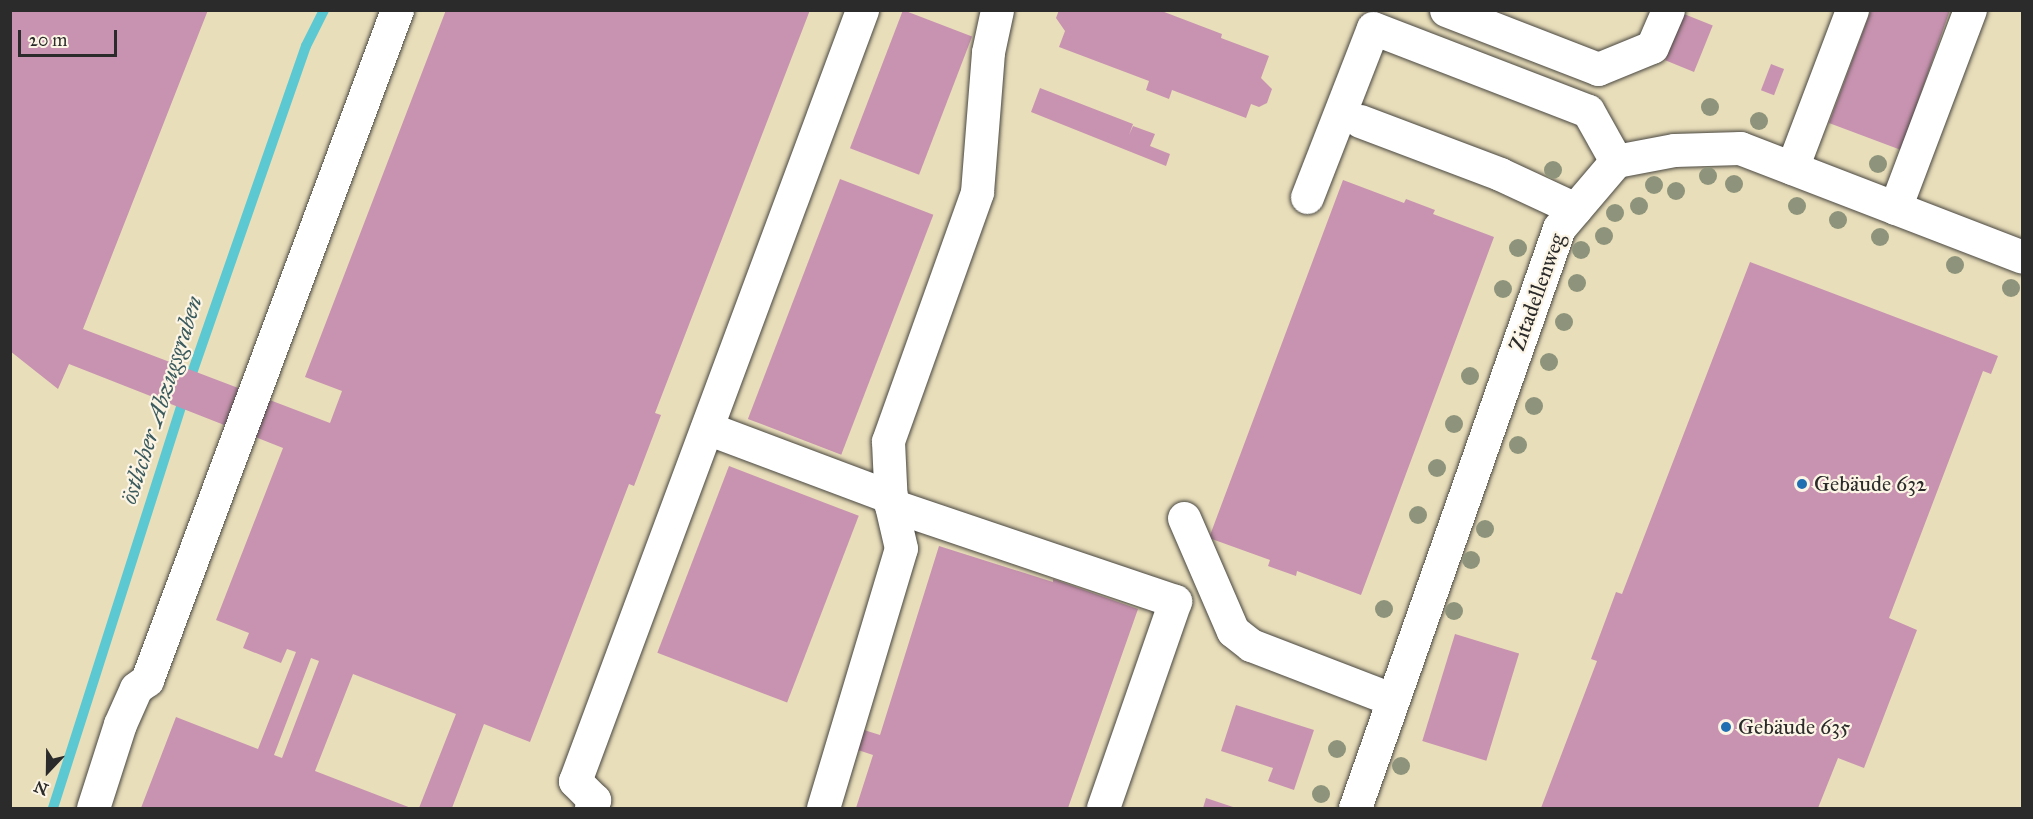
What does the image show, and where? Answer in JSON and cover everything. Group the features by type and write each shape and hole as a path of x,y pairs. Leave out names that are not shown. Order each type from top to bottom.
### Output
{"street":[{"path":"93,808 128,705 136,688 147,680 397,10"},
{"path":"591,808 594,800 575,781 862,10"},
{"path":"822,808 901,548 891,501 888,441 977,192 987,52 998,10"},
{"path":"1446,10 1598,69 1652,47 1668,10"},
{"path":"1792,168 1852,10"},
{"path":"1895,208 1970,10"},
{"path":"1307,197 1373,28 1588,111 1616,161 1674,150 1740,148 2022,257"},
{"path":"1360,121 1500,174 1575,209"},
{"name":"Zitadellenweg","path":"1355,808 1391,699 1559,228 1616,161"},
{"path":"707,428 891,501 1175,602 1103,808"},
{"path":"1184,518 1233,631 1251,645 1391,699"}],"building":[{"path":"10,10 208,10 83,329 330,423 342,391 305,377 446,10 810,10 655,413 661,415 634,486 629,484 530,742 484,724 452,808 419,808 456,714 353,674 315,771 411,808 141,808 176,717 258,749 296,652 287,649 281,663 243,648 249,633 216,620 283,448 69,364 58,389 10,351","holes":["311,658 319,661 282,758 274,755"]},
{"path":"903,10 972,37 919,175 850,148"},
{"path":"1059,10 1159,10 1222,34 1221,38 1269,56 1261,78 1272,89 1267,103 1259,107 1251,104 1246,118 1172,90 1169,99 1146,90 1149,81 1059,47 1065,31 1056,18"},
{"path":"1871,10 1950,10 1901,150 1829,123"},
{"path":"1684,14 1713,26 1694,72 1665,60"},
{"path":"1771,64 1784,69 1774,95 1761,90"},
{"path":"1040,88 1133,124 1129,135 1133,126 1155,134 1150,146 1170,154 1166,166 1031,112"},
{"path":"840,179 933,215 841,455 748,419"},
{"path":"1343,180 1404,203 1406,199 1435,210 1433,214 1494,237 1361,595 1297,571 1296,576 1268,566 1270,560 1209,538"},
{"name":"Gebäude 632","path":"1750,262 1998,356 1991,374 1983,371 1889,618 1917,630 1864,768 1838,758 1818,808 1541,808 1597,661 1591,659 1616,592 1622,594"},
{"path":"729,466 859,516 787,703 657,653"},
{"path":"939,546 1053,582 1053,579 1138,609 1068,808 856,808 873,755 858,750 864,730 880,735"},
{"path":"1455,634 1519,654 1486,761 1422,741"},
{"path":"1236,705 1314,730 1294,790 1268,781 1273,768 1221,751"},
{"path":"1206,798 1236,808 1203,808"}],"waterway":[{"name":"östlicher Abzugsgraben","path":"53,808 190,379 306,46 324,10"}],"place":[{"name":"Gebäude 632","path":"1802,484"},
{"name":"Gebäude 635","path":"1726,727"}]}
